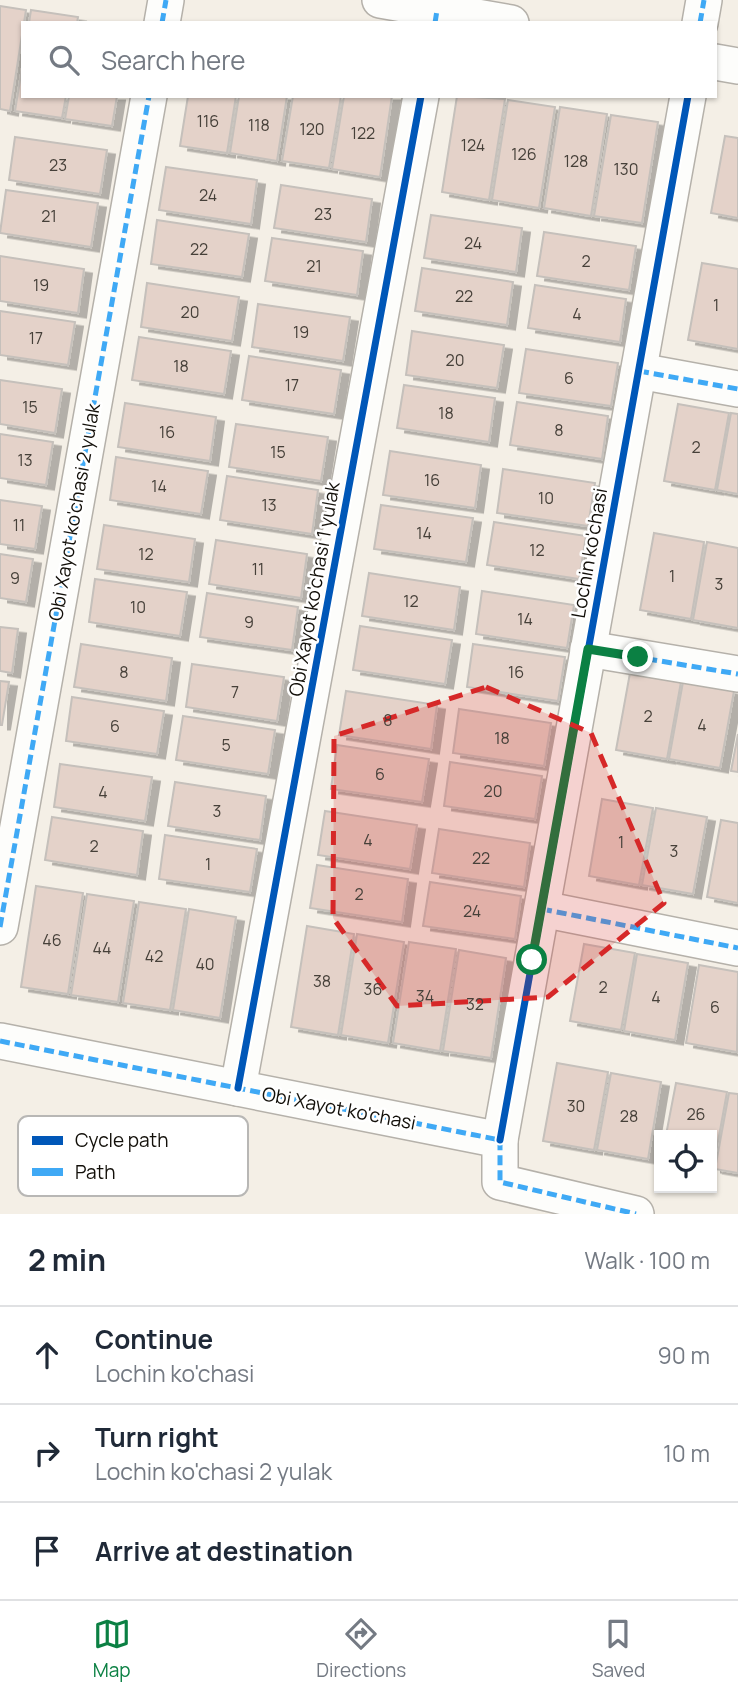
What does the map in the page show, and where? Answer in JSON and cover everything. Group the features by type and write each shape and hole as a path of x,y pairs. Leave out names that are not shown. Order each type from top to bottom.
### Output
{"street":[{"path":"162,21 166,0"},
{"path":"380,0 499,21"},
{"path":"700,21 704,0"},
{"path":"717,62 738,66"},
{"name":"Obi Xayot ko'chasi 2 yulak","path":"0,927 149,98"},
{"name":"Obi Xayot ko'chasi 1 yulak","path":"238,1088 421,98"},
{"name":"Lochin ko'chasi","path":"500,1140 688,98"},
{"path":"639,370 738,389"},
{"path":"588,649 738,674"},
{"path":"542,909 738,948"},
{"name":"Obi Xayot ko'chasi","path":"0,1041 500,1140"},
{"path":"500,1140 500,1182 636,1214"}],"highlighted area":[{"path":"486,687 591,733 664,903 548,997 397,1006 333,918 334,736"}],"building":[{"path":"0,6 26,10 24,21 21,21 21,42 10,111 0,109"},
{"path":"31,10 78,17 77,21 29,21"},
{"path":"21,74 21,98 66,98 62,118 15,111"},
{"path":"69,98 117,98 112,126 65,119"},
{"path":"188,98 236,98 227,153 180,146"},
{"path":"239,98 287,98 277,161 230,153"},
{"path":"293,98 341,98 329,168 282,161"},
{"path":"344,98 392,98 380,177 332,169"},
{"path":"457,98 505,99 489,200 442,192"},
{"path":"508,100 555,107 539,208 492,200"},
{"path":"560,107 607,114 591,216 544,208"},
{"path":"611,115 658,122 642,223 594,216"},
{"path":"725,136 738,138 738,218 711,213"},
{"path":"15,137 107,150 100,194 9,180"},
{"path":"166,167 257,180 251,224 159,210"},
{"path":"281,185 372,199 366,242 274,228"},
{"path":"6,190 98,203 91,247 0,233"},
{"path":"431,215 522,228 516,272 424,258"},
{"path":"157,220 249,234 242,277 151,264"},
{"path":"544,232 636,246 629,290 537,276"},
{"path":"272,238 363,251 357,295 265,281"},
{"path":"0,256 84,269 78,313 0,301"},
{"path":"702,263 738,269 738,349 688,340"},
{"path":"422,268 513,282 507,325 415,311"},
{"path":"147,283 239,297 232,341 141,327"},
{"path":"535,285 626,299 620,342 528,328"},
{"path":"258,304 350,317 343,361 252,347"},
{"path":"0,311 75,322 68,365 0,355"},
{"path":"412,331 504,345 497,388 406,375"},
{"path":"139,337 231,351 224,394 132,380"},
{"path":"526,349 618,363 611,406 519,393"},
{"path":"249,356 341,370 334,414 242,400"},
{"path":"0,380 62,389 55,433 0,424"},
{"path":"404,385 495,398 489,442 397,428"},
{"path":"517,402 608,416 602,459 510,445"},
{"path":"125,403 216,417 210,461 118,447"},
{"path":"678,404 729,413 715,490 664,481"},
{"path":"731,413 738,414 738,494 717,490"},
{"path":"236,424 328,437 321,481 229,467"},
{"path":"0,434 53,442 46,485 0,478"},
{"path":"390,451 481,465 475,508 383,495"},
{"path":"116,457 208,471 201,514 110,500"},
{"path":"503,469 595,483 588,526 497,513"},
{"path":"227,476 318,490 312,534 220,520"},
{"path":"0,500 42,506 35,549 0,544"},
{"path":"381,505 473,518 466,562 374,549"},
{"path":"494,522 586,536 579,579 487,565"},
{"path":"104,525 195,539 189,582 97,569"},
{"path":"654,533 704,542 691,619 640,610"},
{"path":"216,540 307,554 301,598 209,584"},
{"path":"707,542 738,548 738,628 693,620"},
{"path":"0,554 33,559 26,602 0,598"},
{"path":"369,573 460,587 454,630 362,616"},
{"path":"95,579 187,592 180,636 89,622"},
{"path":"482,591 574,605 567,648 476,634"},
{"path":"207,593 298,607 292,650 200,637"},
{"path":"360,626 452,640 445,684 353,670"},
{"path":"0,627 18,629 12,673 0,671"},
{"path":"81,644 172,658 166,701 74,687"},
{"path":"473,644 565,657 558,701 467,687"},
{"path":"192,664 284,677 277,721 186,707"},
{"path":"630,673 681,682 667,759 616,750"},
{"path":"0,681 9,682 2,725 0,725"},
{"path":"683,682 734,691 720,768 669,759"},
{"path":"346,691 437,705 431,749 339,735"},
{"path":"72,697 164,711 157,754 66,741"},
{"path":"459,709 551,723 544,766 453,753"},
{"path":"183,716 275,730 268,774 176,760"},
{"path":"738,734 738,772 731,771"},
{"path":"337,745 429,759 422,802 331,789"},
{"path":"450,762 542,776 535,819 444,806"},
{"path":"60,764 152,777 145,821 54,807"},
{"path":"175,782 266,796 260,840 168,826"},
{"path":"602,799 653,808 639,885 589,876"},
{"path":"656,808 707,817 693,894 642,885"},
{"path":"325,811 417,825 410,869 318,855"},
{"path":"52,817 143,831 137,875 45,860"},
{"path":"721,820 738,823 738,903 707,897"},
{"path":"439,829 530,843 524,887 432,873"},
{"path":"165,835 257,849 250,892 159,879"},
{"path":"317,865 408,879 402,922 310,908"},
{"path":"430,882 521,896 515,939 423,926"},
{"path":"36,886 83,893 68,994 21,987"},
{"path":"87,894 134,901 118,1002 71,995"},
{"path":"139,902 186,909 170,1010 123,1003"},
{"path":"189,909 236,917 220,1018 173,1010"},
{"path":"307,926 354,934 338,1035 291,1027"},
{"path":"357,934 404,942 388,1043 341,1035"},
{"path":"409,942 456,949 440,1051 393,1043"},
{"path":"584,944 635,953 621,1030 570,1021"},
{"path":"459,950 506,958 491,1058 443,1051"},
{"path":"637,954 688,963 675,1040 624,1031"},
{"path":"699,965 738,972 737,1052 686,1043"},
{"path":"557,1063 608,1072 594,1150 543,1141"},
{"path":"611,1073 661,1082 648,1159 597,1150"},
{"path":"676,1083 727,1092 717,1147 717,1130 667,1130"},
{"path":"729,1093 738,1094 738,1173 717,1169"}],"marked path":[{"path":"162,21 166,0"},
{"path":"700,21 704,0"},
{"path":"435,21 437,10"},
{"path":"0,927 149,98"},
{"path":"639,371 738,389"},
{"path":"588,649 738,674"},
{"path":"542,909 738,948"},
{"path":"0,1041 500,1140 500,1182 636,1214"}],"cycle path":[{"path":"238,1088 421,98"},
{"path":"500,1140 688,98"}],"route":[{"path":"532,960 588,649 638,657"}]}
